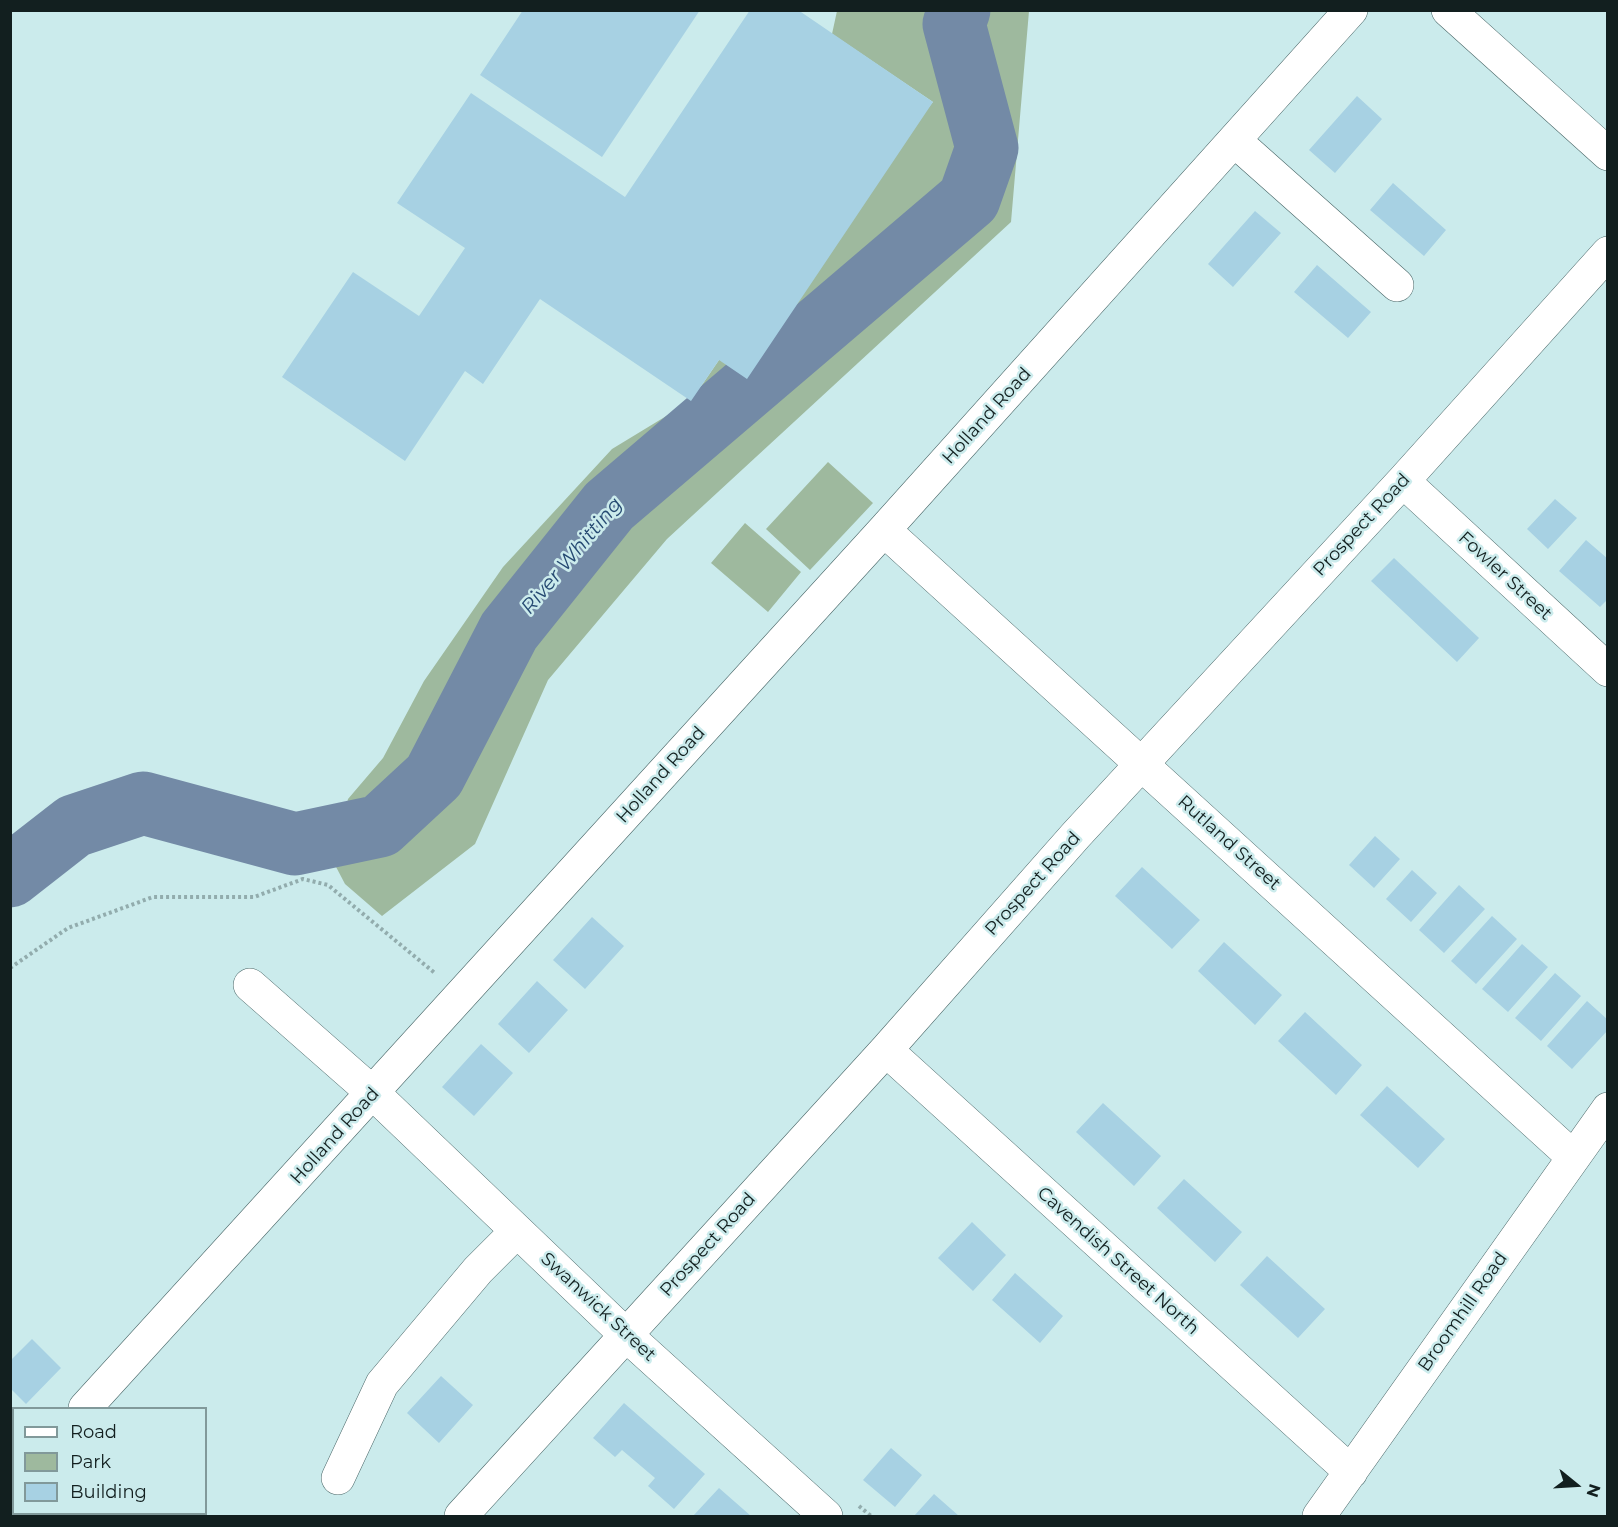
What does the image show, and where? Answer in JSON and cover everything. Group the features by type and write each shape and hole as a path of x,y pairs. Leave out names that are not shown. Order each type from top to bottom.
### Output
{"street":[{"name":"Holland Road","path":"87,1407 374,1094 461,994 884,530 1351,10"},
{"path":"1448,10 1608,154"},
{"path":"1235,141 1397,285"},
{"name":"Prospect Road","path":"461,1516 1608,253"},
{"name":"Fowler Street","path":"1403,481 1608,670"},
{"name":"Rutland Street","path":"884,530 1572,1156"},
{"name":"Swanwick Street","path":"250,985 374,1094 626,1335 840,1509"},
{"name":"Cavendish Street North","path":"886,1050 1351,1472"},
{"name":"Broomhill Road","path":"1319,1516 1572,1156 1608,1109"},
{"path":"338,1478 382,1384 478,1270 517,1231"}],"path":[{"path":"10,968 68,928 153,897 254,897 303,879 328,885 461,994"},
{"path":"840,1509 871,1516"}],"green space":[{"path":"837,11 1029,11 1011,222 667,539 548,680 475,844 382,916 345,884 334,863 348,799 383,758 424,681 503,567 612,449 691,401 719,360 933,102 832,34"},
{"path":"828,462 873,503 810,570 766,529"},
{"path":"745,523 801,572 768,612 711,563"}],"building":[{"path":"523,10 700,10 602,157 480,75"},
{"path":"750,10 798,10 933,102 747,379 719,360 691,401 540,299 483,384 465,371 405,461 282,377 353,272 419,316 465,248 397,203 471,93 625,197"},
{"path":"1357,96 1382,119 1335,173 1309,150"},
{"path":"1393,183 1446,230 1424,256 1370,210"},
{"path":"1255,211 1281,233 1233,287 1208,264"},
{"path":"1317,265 1371,312 1348,338 1294,292"},
{"path":"1555,499 1577,518 1548,549 1527,529"},
{"path":"1586,540 1608,559 1608,599 1600,607 1559,571"},
{"path":"1394,558 1479,638 1457,662 1371,581"},
{"path":"1375,836 1400,859 1374,888 1349,865"},
{"path":"1142,867 1200,920 1172,949 1115,896"},
{"path":"1412,870 1437,893 1411,922 1386,899"},
{"path":"1459,885 1485,909 1444,953 1419,930"},
{"path":"1492,916 1517,939 1476,984 1451,961"},
{"path":"592,917 624,946 585,989 553,960"},
{"path":"1224,942 1282,995 1255,1025 1198,971"},
{"path":"1522,944 1548,967 1508,1012 1482,989"},
{"path":"1555,973 1581,996 1541,1041 1515,1018"},
{"path":"537,981 568,1010 529,1053 498,1024"},
{"path":"1587,1001 1608,1020 1608,1030 1572,1069 1547,1046"},
{"path":"1305,1012 1362,1065 1336,1095 1278,1041"},
{"path":"481,1044 513,1073 474,1116 442,1087"},
{"path":"1387,1086 1445,1139 1418,1168 1360,1115"},
{"path":"1103,1103 1161,1156 1134,1186 1076,1132"},
{"path":"1184,1179 1242,1232 1215,1262 1157,1208"},
{"path":"972,1222 1006,1255 973,1291 938,1258"},
{"path":"1267,1256 1325,1309 1298,1338 1240,1285"},
{"path":"1015,1273 1063,1316 1040,1343 992,1300"},
{"path":"32,1339 61,1368 26,1404 10,1388 10,1361"},
{"path":"441,1376 473,1405 439,1443 407,1413"},
{"path":"624,1403 705,1474 674,1509 648,1486 655,1478 622,1450 615,1457 593,1438"},
{"path":"891,1448 922,1475 895,1507 863,1480"},
{"path":"719,1488 751,1516 693,1516"},
{"path":"934,1494 959,1516 914,1516"},
{"path":"82,1515 134,1515 133,1516"}],"waterway":[{"name":"River Whitting","path":"10,876 74,826 143,803 295,844 380,826 434,776 509,631 609,506 969,199 987,148 954,24 959,10"}]}
